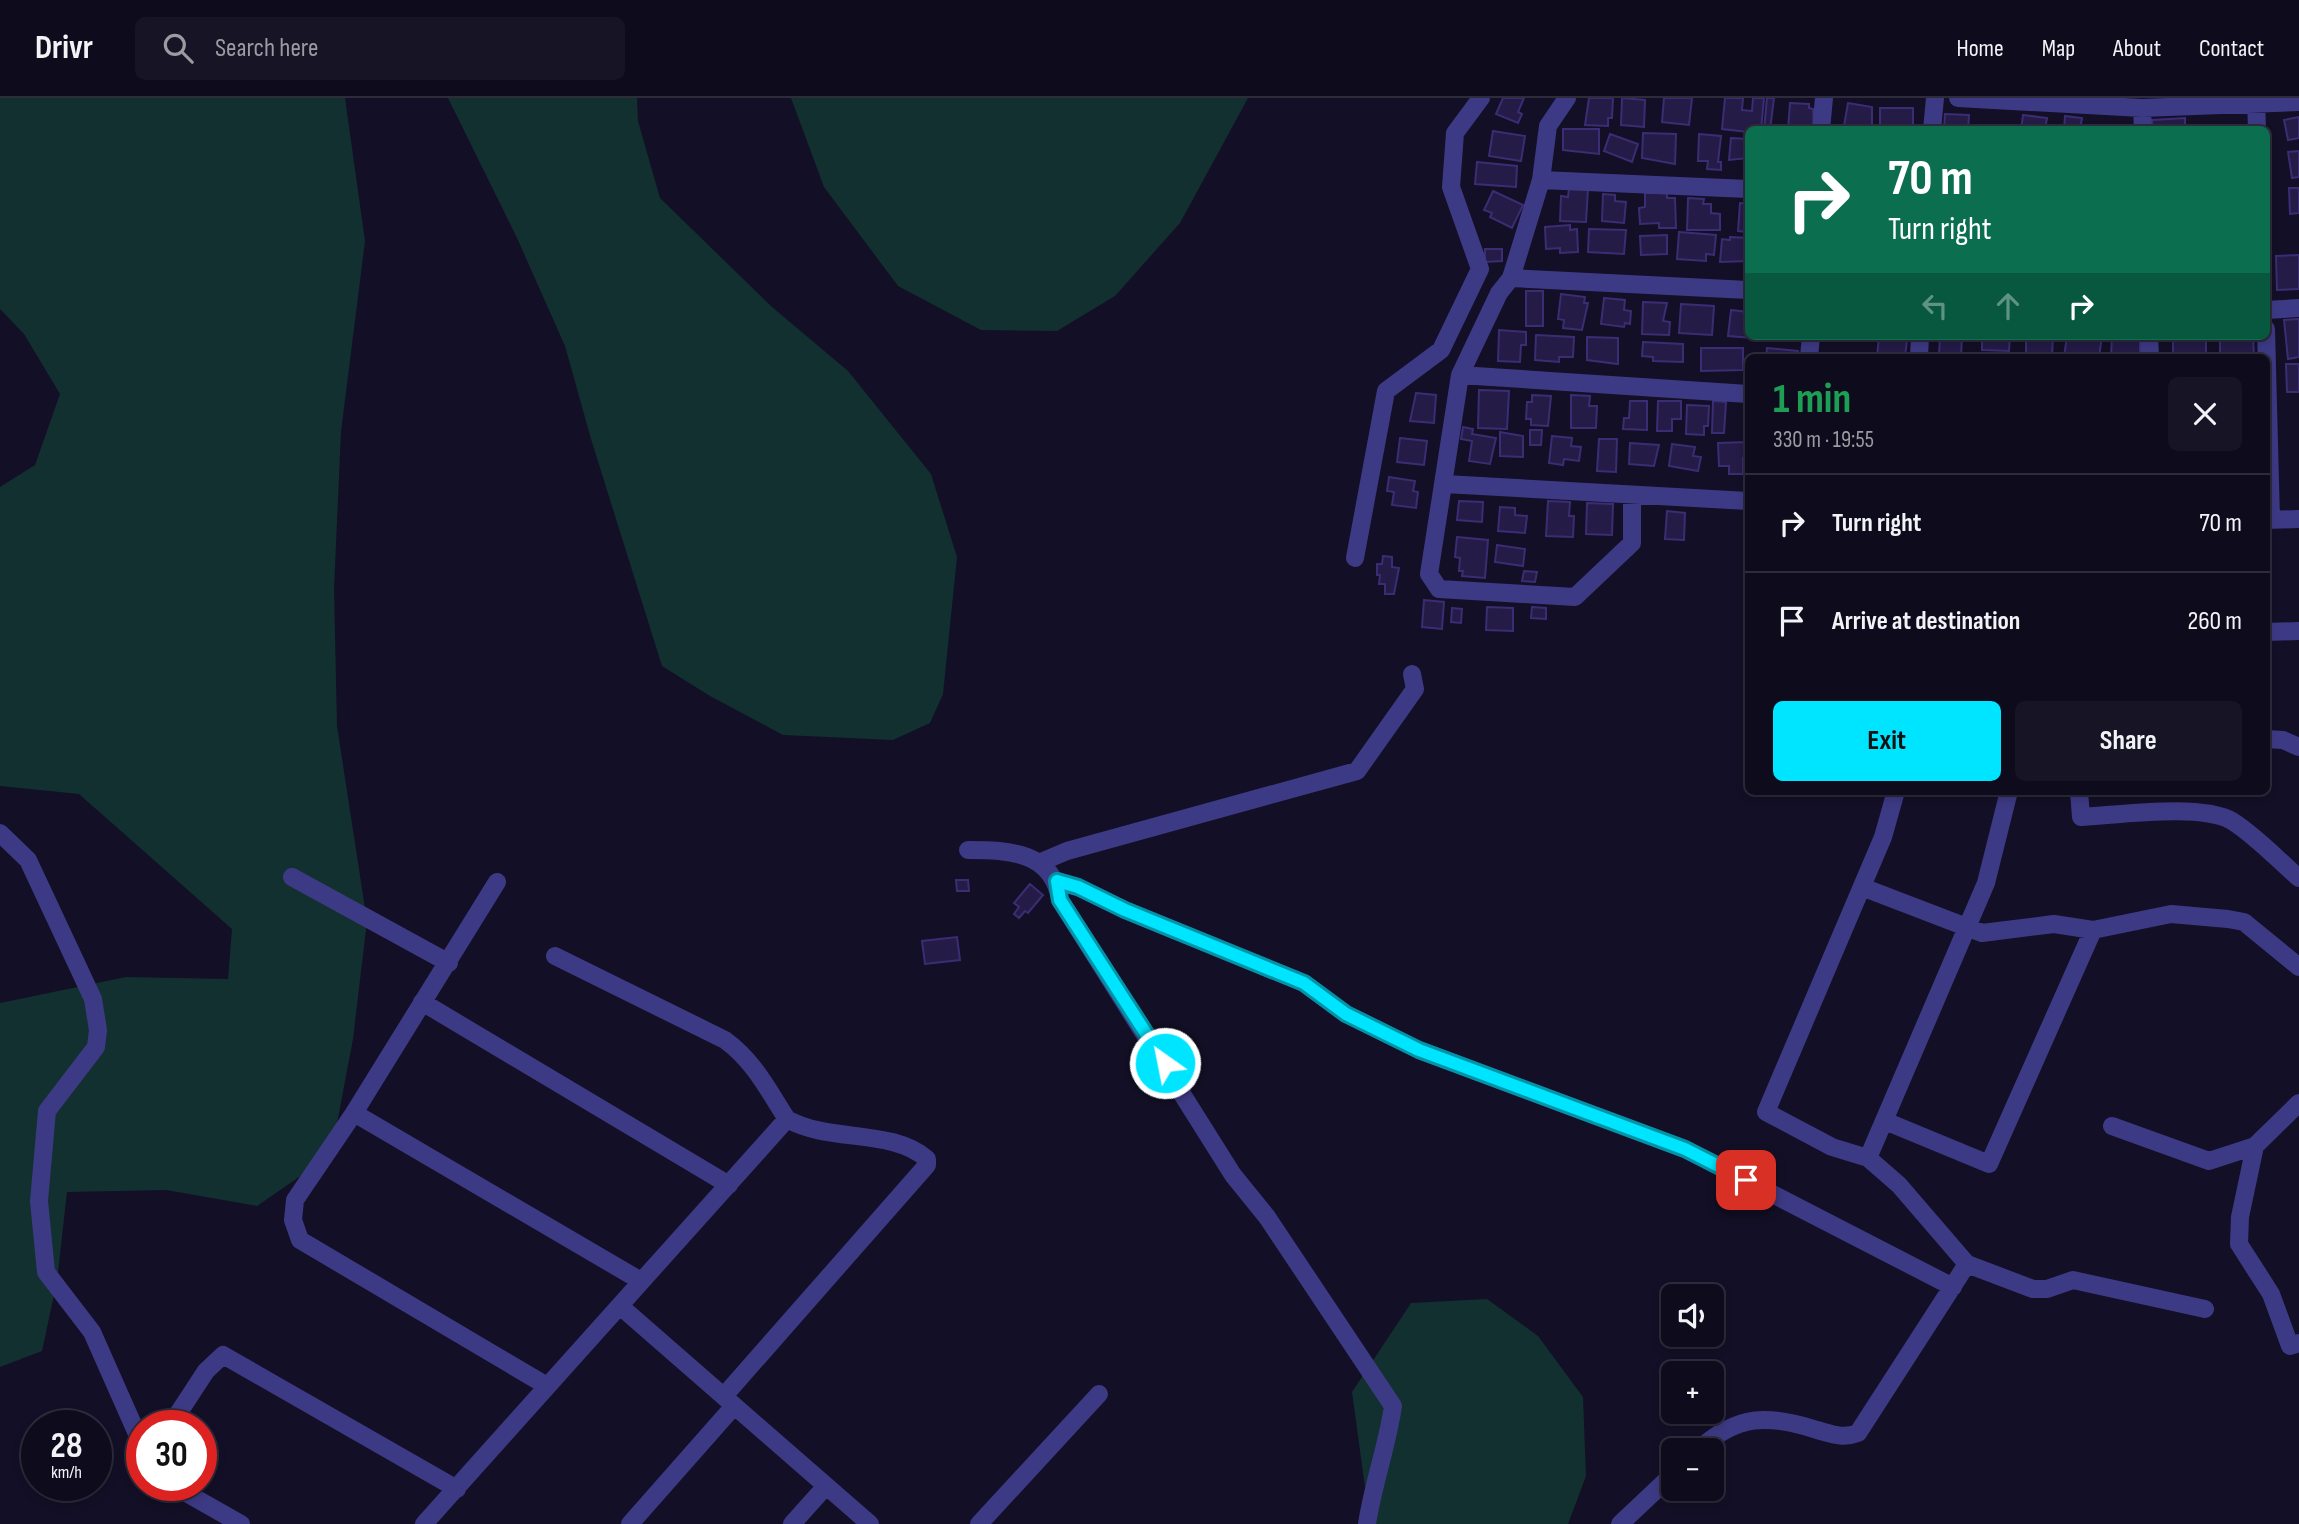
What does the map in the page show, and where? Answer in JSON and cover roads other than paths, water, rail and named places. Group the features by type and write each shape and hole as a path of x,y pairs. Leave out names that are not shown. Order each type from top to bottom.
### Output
{"street":[{"path":"1355,558 1386,391 1441,350 1480,269 1451,187 1455,133 1481,98"},
{"path":"1567,98 1548,126 1541,180 1511,278 1499,293 1460,375 1446,484 1429,574 1439,589 1575,597 1632,543 1632,495"},
{"path":"1821,126 1824,98"},
{"path":"1933,126 1935,98"},
{"path":"1958,98 2142,108 2256,101 2299,102"},
{"path":"2256,101 2258,126"},
{"path":"2142,108 2143,126"},
{"path":"1541,180 1745,189"},
{"path":"1511,278 1745,290"},
{"path":"2270,310 2299,308"},
{"path":"1460,375 1745,394"},
{"path":"1446,484 1745,501"},
{"path":"2270,520 2299,519"},
{"path":"2270,632 2299,631"},
{"path":"1041,862 1067,851 1357,771 1415,689 1412,674"},
{"path":"2270,739 2283,740 2299,747"},
{"path":"1895,795 1884,836 1766,1112 1832,1147 1868,1158 1899,1185 1967,1264 2033,1289 2047,1289 2073,1280 2205,1309"},
{"path":"1868,1158 1986,883 2008,795"},
{"path":"2079,795 2081,817 2197,812 2217,814 2234,822 2299,878"},
{"path":"0,833 28,860 93,999 99,1030 96,1047 47,1111 39,1201 46,1272 92,1332 127,1410"},
{"path":"968,850 1000,850 1041,862 1057,881 1060,900 1233,1175 1267,1217 1393,1406 1388,1444 1371,1494 1367,1524"},
{"path":"292,877 449,963"},
{"path":"1057,881 1078,887 1125,910 1304,983 1346,1014 1419,1050 1685,1149 1953,1287"},
{"path":"497,882 354,1113 295,1200 293,1220 300,1240 547,1386"},
{"path":"1862,887 1982,933 2054,924 2093,930 2171,914 2228,919 2244,922 2299,967"},
{"path":"1885,1121 1989,1164 2093,930"},
{"path":"555,957 725,1040 744,1054 757,1070 787,1119 802,1128 825,1134 900,1144 918,1151 927,1159 927,1165 729,1401 631,1524"},
{"path":"422,1002 729,1185"},
{"path":"2112,1126 2209,1161 2255,1146 2296,1111"},
{"path":"354,1113 641,1281"},
{"path":"425,1524 787,1119"},
{"path":"2255,1146 2240,1217 2239,1244 2262,1277 2290,1346 2299,1343"},
{"path":"1711,1438 1734,1425 1758,1418 1786,1420 1835,1436 1849,1437 1858,1433 1967,1264"},
{"path":"620,1306 870,1524"},
{"path":"180,1410 206,1371 223,1355 457,1489"},
{"path":"979,1524 1099,1394"},
{"path":"1620,1524 1661,1485"},
{"path":"792,1524 826,1486"},
{"path":"200,1501 241,1524"}]}
